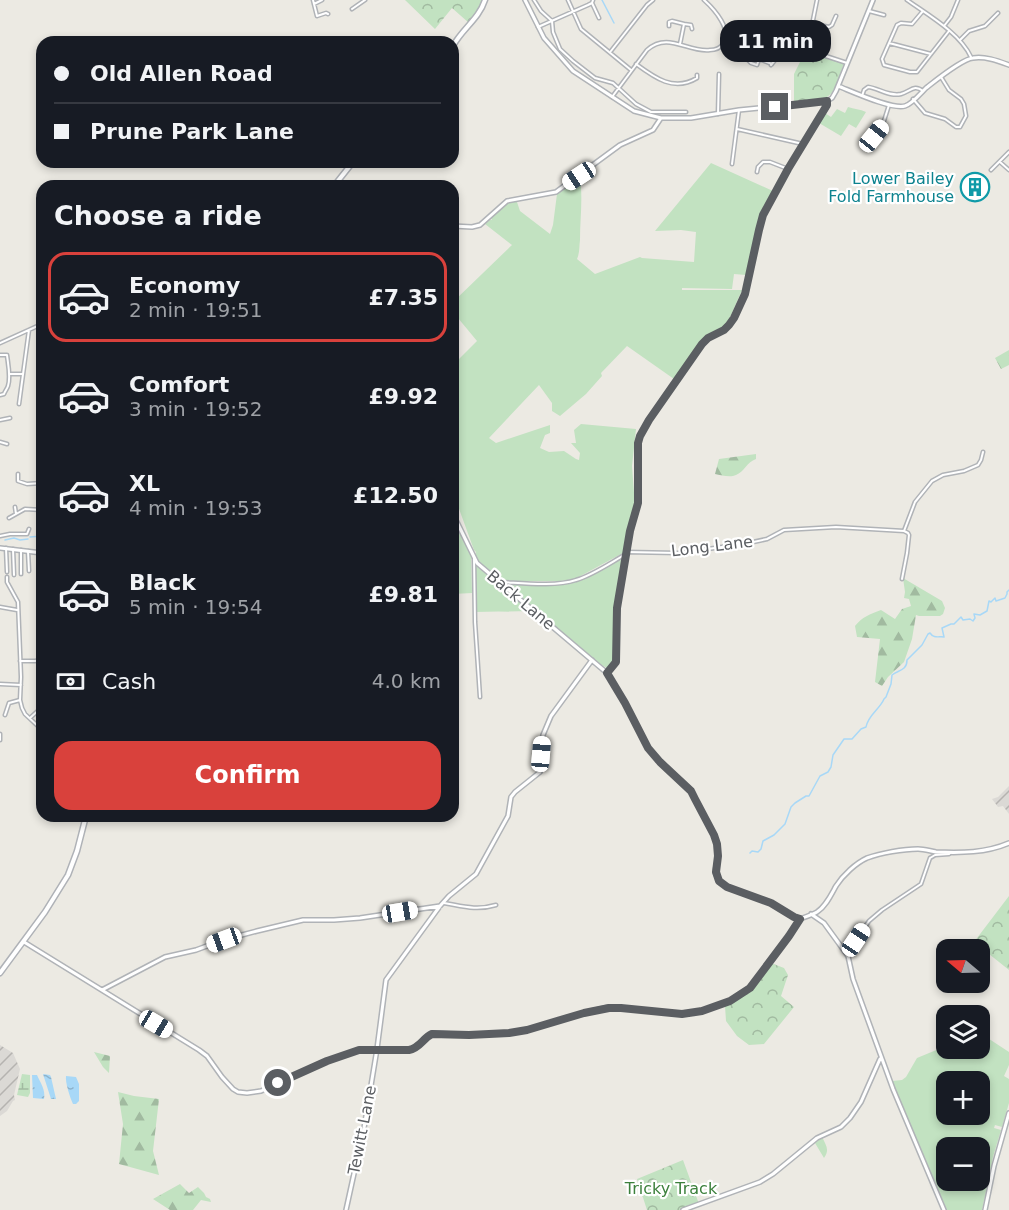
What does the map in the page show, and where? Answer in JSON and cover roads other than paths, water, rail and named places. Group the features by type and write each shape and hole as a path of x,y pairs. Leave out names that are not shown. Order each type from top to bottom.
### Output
{"main road":[{"path":"459,36 480,13 485,0"},
{"path":"339,180 348,168"},
{"path":"0,973 45,912 73,865 84,822"}],"street":[{"path":"322,0 313,2 317,16 328,14"},
{"path":"350,4 353,8 365,0 369,4"},
{"path":"525,0 538,27 556,53 573,71 634,111 661,118 691,118 740,110 827,101 832,98 838,86 873,0"},
{"path":"534,0 552,21 553,32 560,49 595,78 613,83 636,104 651,112 686,112"},
{"path":"568,0 581,29 631,70"},
{"path":"610,52 653,0"},
{"path":"612,97 650,47 658,43 668,42 706,50 713,50 723,43 726,34 724,26 704,0"},
{"path":"816,0 813,20 815,24 829,27 836,15"},
{"path":"907,0 944,26 960,41 971,58"},
{"path":"944,26 951,17 958,0"},
{"path":"538,27 593,2 599,18"},
{"path":"869,11 884,15"},
{"path":"923,11 912,24 898,24 882,61 884,65 917,72 949,31"},
{"path":"960,41 969,31 985,26 998,12"},
{"path":"669,26 669,22 672,21 691,25 692,30"},
{"path":"680,44 684,24"},
{"path":"726,34 762,39 764,45 757,65 744,56"},
{"path":"812,51 826,37"},
{"path":"780,41 848,63"},
{"path":"889,43 931,54"},
{"path":"838,86 897,107 905,106 941,77 971,58 991,59 1009,65"},
{"path":"759,59 772,65 776,59"},
{"path":"636,64 662,82 684,84 697,76 699,82"},
{"path":"718,114 719,74"},
{"path":"913,99 925,113 945,119 956,127 960,127 966,116 964,104 949,90 941,77"},
{"path":"862,96 868,87 894,94 916,87 923,91"},
{"path":"607,673 616,662 617,608 626,553 638,503 637,452 640,436 702,344 708,338 724,330 734,318 745,294 763,215 826,108 827,101"},
{"path":"864,148 883,124 889,105"},
{"path":"732,164 740,110"},
{"path":"459,226 480,225 507,201 556,192 620,145 653,130 661,118"},
{"path":"737,129 803,144"},
{"path":"992,170 1009,152"},
{"path":"757,172 763,162 770,162 788,169"},
{"path":"1000,162 1009,170"},
{"path":"0,343 36,327"},
{"path":"19,404 29,330"},
{"path":"0,355 8,355 10,362 8,387 4,394 0,395"},
{"path":"9,374 23,374"},
{"path":"0,420 10,418"},
{"path":"0,442 8,444"},
{"path":"902,579 909,535 904,531 915,502 932,481 943,475 959,473 978,465 983,452"},
{"path":"18,474 18,481 36,483"},
{"path":"15,507 16,514"},
{"path":"9,518 25,509 36,510"},
{"name":"Back Lane","path":"459,526 477,563 607,673 648,748 691,791 717,844 716,872 719,881 727,887 771,903 800,919"},
{"name":"Long Lane","path":"626,553 678,553 744,544 767,538 784,530 836,527 904,531"},
{"path":"0,537 10,534 27,534 29,529"},
{"path":"0,548 36,552"},
{"path":"6,548 7,572"},
{"path":"13,549 14,575"},
{"path":"21,550 21,574"},
{"path":"28,551 29,571"},
{"path":"500,582 570,582 626,553"},
{"path":"474,557 480,697"},
{"path":"7,578 18,602 20,700 22,708 36,724"},
{"path":"0,607 17,609"},
{"name":"Tewitt Lane","path":"346,1210 364,1128 386,980 442,904 476,874 508,816 515,792 540,772 543,735 551,716 592,660"},
{"path":"20,661 36,661"},
{"path":"0,684 21,685"},
{"path":"6,715 10,702 20,700"},
{"path":"1,706 7,707"},
{"path":"30,718 36,712"},
{"path":"0,734 0,741"},
{"path":"848,956 869,921 921,884 930,858 935,855 988,850 1009,843"},
{"path":"23,941 203,1053 233,1089 241,1093 252,1093 354,1051 411,1049 418,1046 427,1036 437,1033 469,1035 509,1033 609,1008 682,1014 702,1011 730,1001 750,988 800,919 822,907 837,883 862,861 919,849 950,853"},
{"path":"101,990 165,957 303,920 360,918 442,904 465,908 496,905"},
{"path":"811,914 824,923 848,956 853,979 881,1058 944,1210"},
{"path":"683,1210 760,1182 817,1138 841,1127 861,1102 881,1058"},
{"path":"878,1067 885,1068"},
{"path":"985,1210 994,1166 1009,1113"}],"water":[{"path":"43,1074 50,1075 56,1099 51,1099"},
{"path":"32,1075 37,1075 43,1089 44,1099 33,1098"},
{"path":"66,1076 76,1077 79,1084 79,1101 76,1104 73,1104 70,1098"}],"waterway":[{"path":"602,0 614,23"},
{"path":"30,537 36,536"},
{"path":"5,540 28,539"},
{"path":"750,853 758,852 763,841 774,835 785,824 791,807 809,796 820,776 828,772 833,755 844,739 852,739 866,727 869,719 886,697 892,675 904,668 907,660 922,645 928,634 944,637 942,628 954,624 961,617 963,620 973,621 974,614 980,615 987,611 989,601 995,598 996,601 1005,598 1009,590"}],"place":[{"name":"Lower Bailey Fold Farmhouse","path":"975,187"}],"park label":[{"name":"Tricky Track","path":"671,1188"}]}
